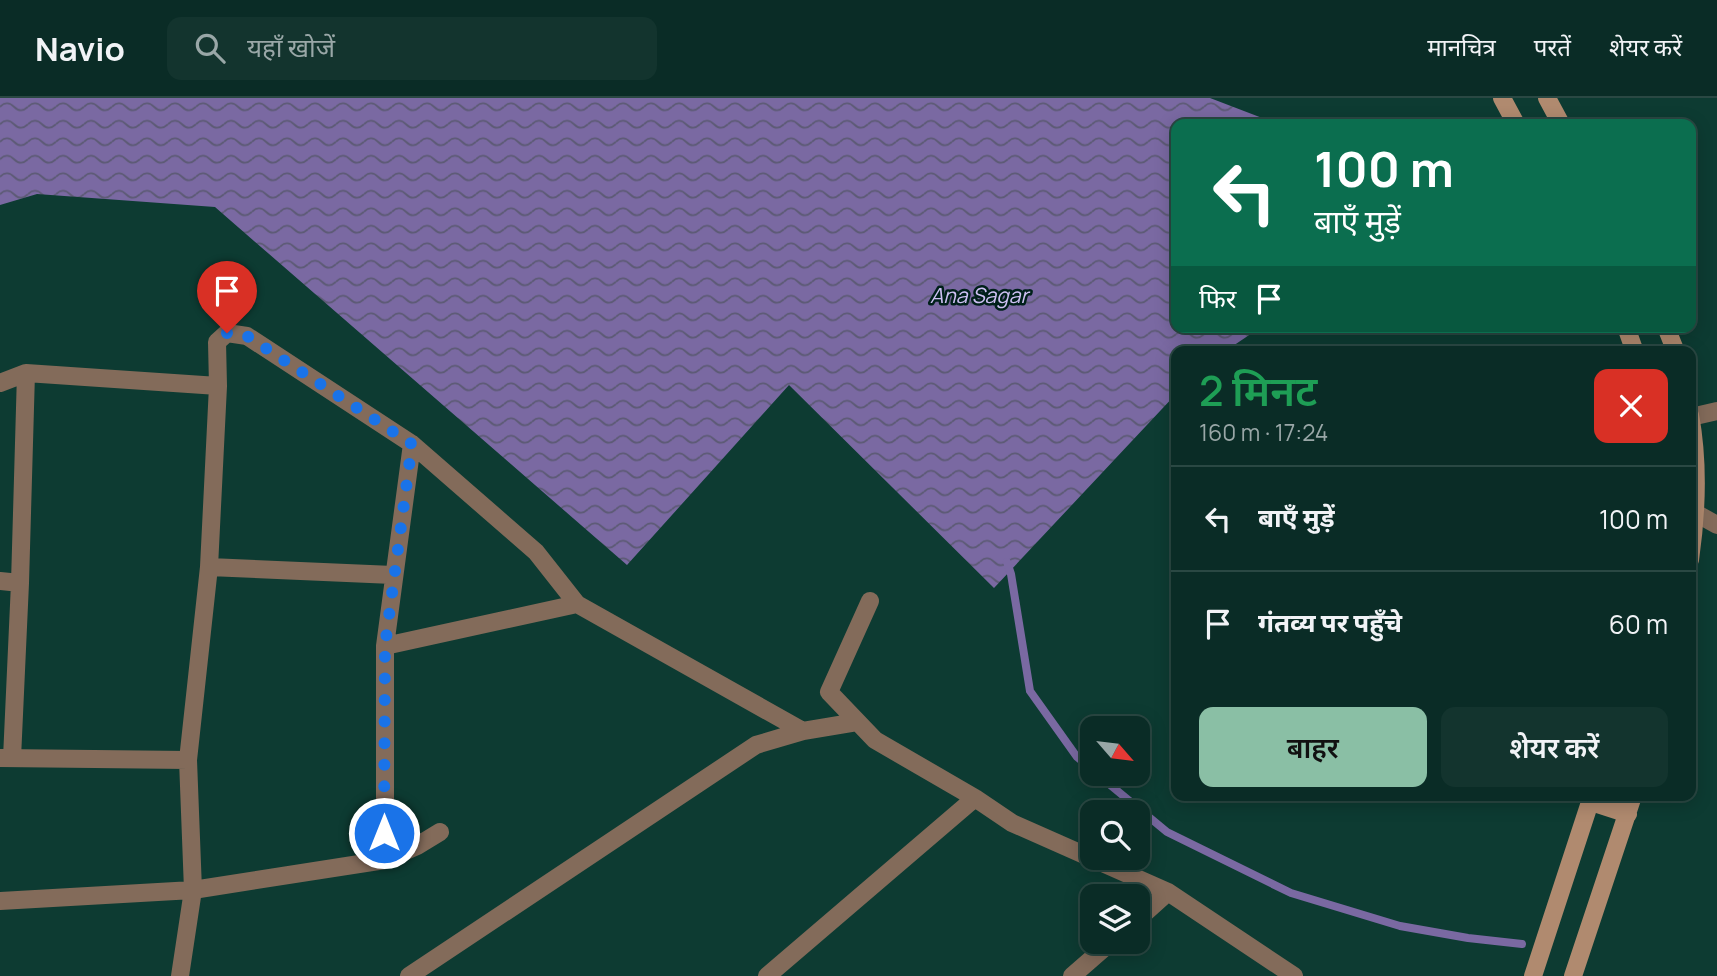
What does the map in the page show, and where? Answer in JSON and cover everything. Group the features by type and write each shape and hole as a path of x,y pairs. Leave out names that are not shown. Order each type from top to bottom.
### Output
{"street":[{"path":"1502,98 1513,119"},
{"path":"1547,98 1558,119"},
{"path":"180,976 193,890 188,760 209,567 218,386 216,342 227,333 247,336 412,444 536,552 578,604 803,731"},
{"path":"26,373 20,583 6,758 188,760"},
{"path":"0,383 26,373 218,386"},
{"path":"1696,415 1717,411"},
{"path":"384,860 385,646 412,444"},
{"path":"1696,458 1696,481"},
{"path":"1696,513 1717,525"},
{"path":"209,567 393,575"},
{"path":"0,581 20,583"},
{"path":"870,601 829,692 875,740 975,798 1012,823 1168,892 1291,975"},
{"path":"385,646 578,604"},
{"path":"409,976 756,745 803,731 857,722"},
{"path":"767,976 975,798"},
{"path":"1534,976 1590,801"},
{"path":"1596,801 1628,814"},
{"path":"1573,976 1632,801"},
{"path":"0,901 193,890 384,860 440,832"},
{"path":"1150,908 1168,892"},
{"path":"1072,976 1097,954"}],"water":[{"name":"Ana Sagar","path":"0,98 1210,98 1265,119 1171,119 1171,333 1252,333 1233,346 1171,346 1171,399 994,588 789,385 627,565 215,207 37,194 0,205"}],"waterway":[{"path":"1007,562 1030,691 1080,759"},
{"path":"1111,786 1167,832 1291,893 1400,926 1522,944"}],"route":[{"path":"227,333 247,336 412,444 385,646 384,833"}]}
